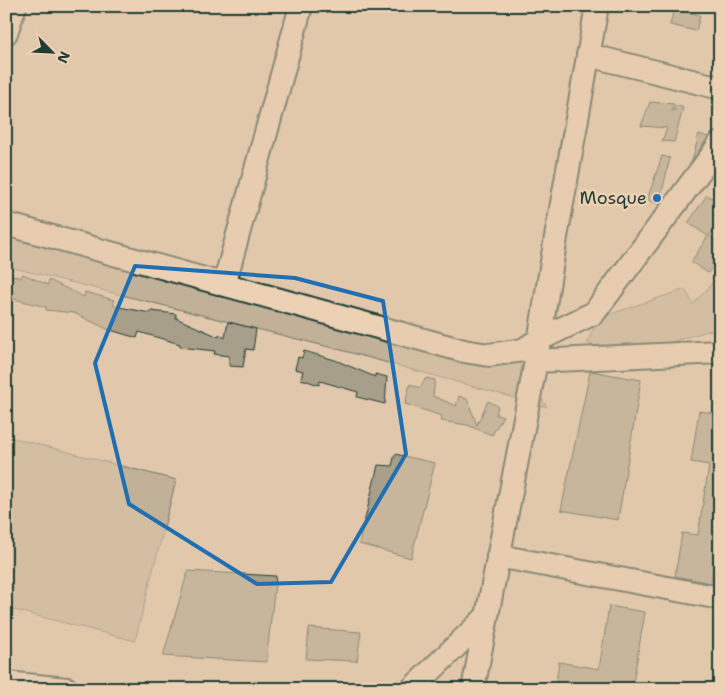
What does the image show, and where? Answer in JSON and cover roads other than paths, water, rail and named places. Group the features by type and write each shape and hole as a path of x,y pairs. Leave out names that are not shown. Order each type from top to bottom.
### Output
{"street":[{"path":"6,33 15,6"},
{"path":"224,285 301,6"},
{"path":"473,689 540,339 597,6"},
{"path":"588,55 720,88"},
{"path":"6,224 464,351 490,355 523,350 540,339 594,313 720,143"},
{"path":"536,361 720,352"},
{"path":"498,556 720,598"},
{"path":"412,689 486,617"},
{"path":"6,683 67,689"}],"place":[{"name":"Mosque","path":"657,198"}]}
